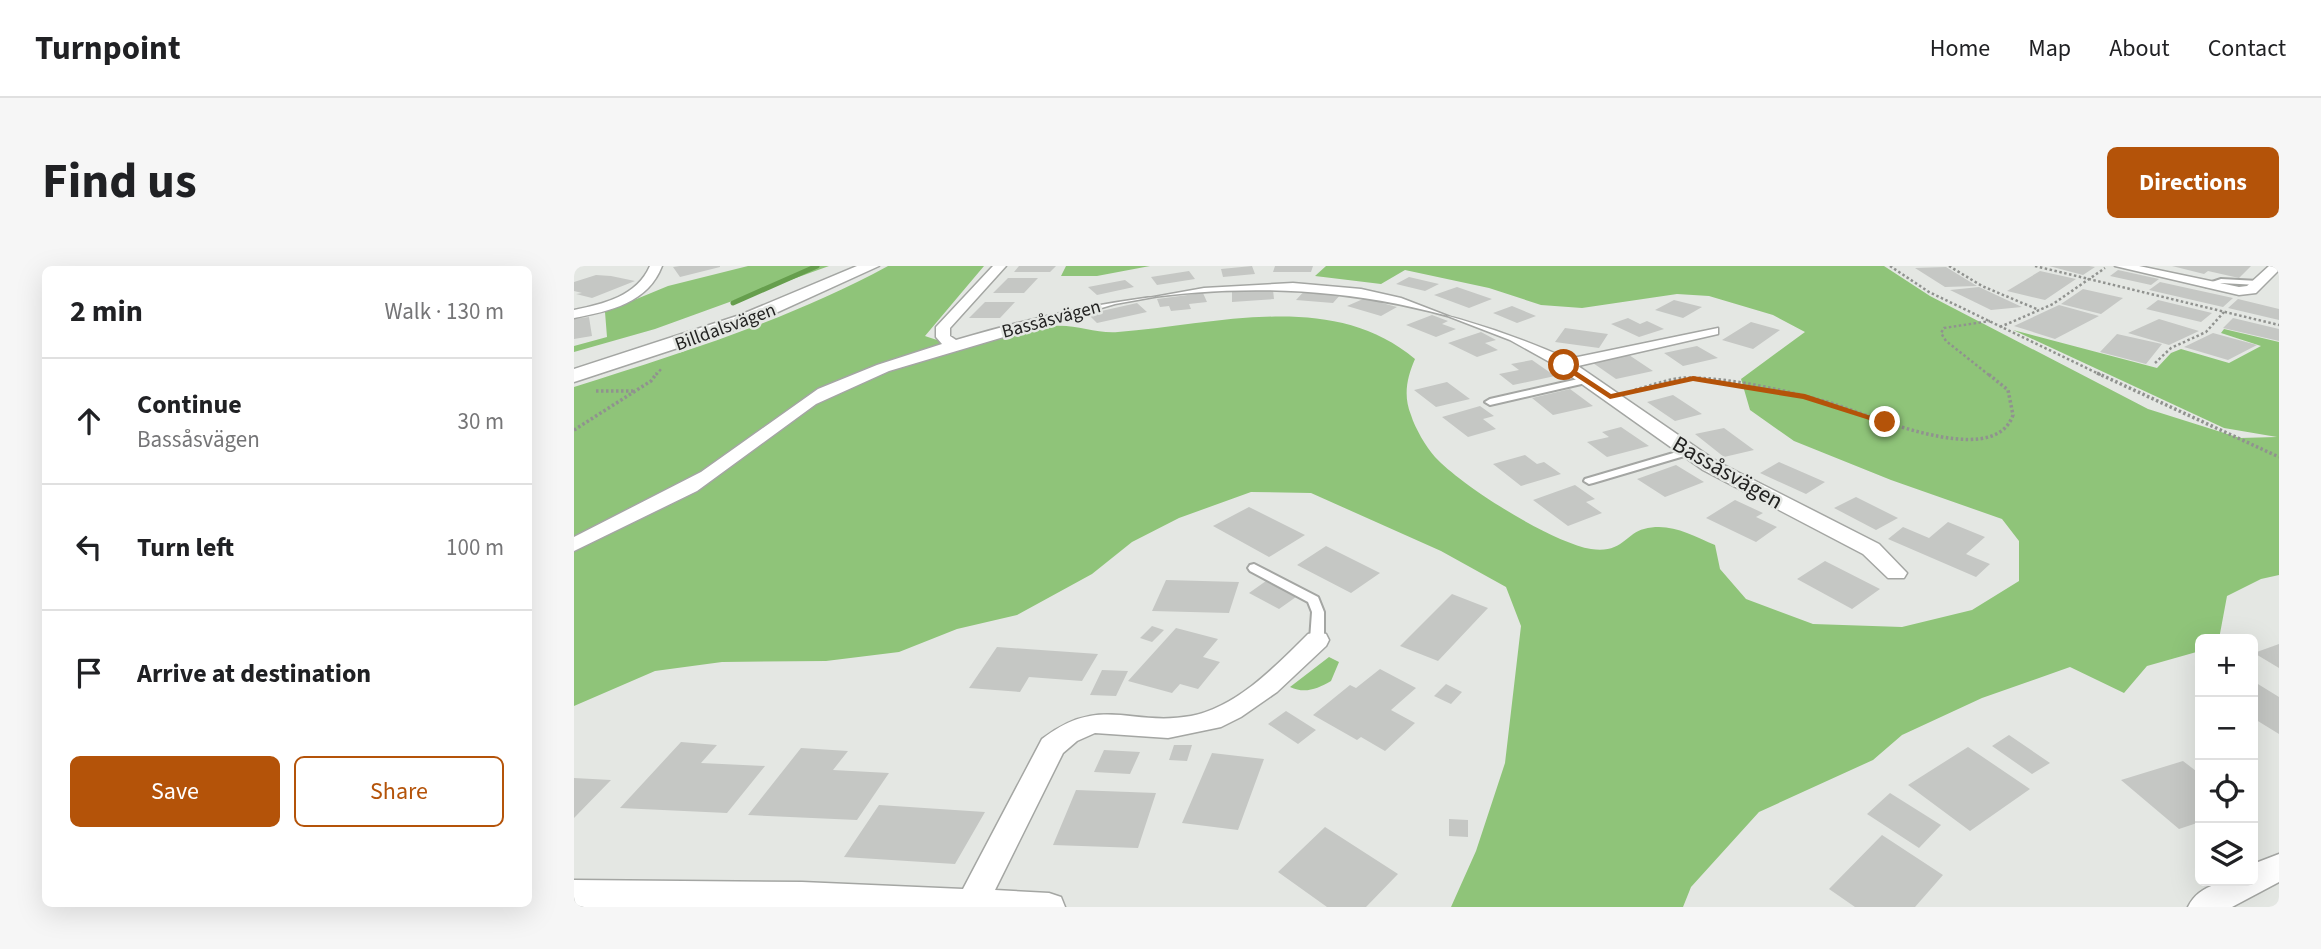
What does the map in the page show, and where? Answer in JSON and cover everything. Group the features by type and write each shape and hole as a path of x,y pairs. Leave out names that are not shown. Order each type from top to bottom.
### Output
{"street":[{"path":"574,314 629,297 653,278 656,266"},
{"name":"Billdalsvägen","path":"574,365 729,315 851,266"},
{"name":"Billdalsvägen","path":"574,376 747,319 872,266"},
{"path":"953,346 943,337 943,327 1000,266"},
{"path":"2121,266 2210,279 2247,291 2276,266"},
{"name":"Bassåsvägen","path":"574,545 713,472 790,412 821,394 953,346 1068,312 1159,291 1245,281 1313,280 1372,287 1440,306 1518,338 1587,380 1687,452 1871,549 1896,573"},
{"path":"1564,365 1713,331"},
{"path":"972,903 1052,746 1067,731 1107,720 1168,728 1218,717 1248,702 1274,683 1317,640"},
{"path":"2258,876 2279,867"},
{"path":"2204,907 2240,886"},
{"path":"574,894 642,902 802,895 1049,907"}],"lane":[{"path":"2210,279 2258,283"},
{"path":"1490,401 1587,380"},
{"path":"1589,481 1687,452"},
{"path":"1254,568 1314,600 1318,612 1317,640"}],"path":[{"path":"1890,266 1929,292 2000,327 2279,457"},
{"path":"1950,266 1982,286 2039,310"},
{"path":"2035,266 2279,325"},
{"path":"2000,327 2039,310 2109,266"},
{"path":"2155,363 2171,348 2206,332 2224,312"},
{"path":"1610,396 1685,378 1705,380 1805,397 1907,429 1970,440 1991,435 2008,426 2014,409 2012,400 1997,380 1945,341 1941,333 1944,328 1990,321"},
{"path":"574,430 635,391 664,366"},
{"path":"589,391 635,391"}],"green space":[{"path":"748,266 829,266 655,329 574,352 574,346 607,337 605,312 668,286"},
{"path":"888,266 984,266 925,336 956,345 987,342 1054,326 1118,332 1272,317 1310,318 1347,324 1382,337 1415,359 1408,380 1407,401 1425,443 1435,457 1466,483 1531,525 1574,544 1601,550 1617,546 1644,529 1672,528 1715,545 1720,569 1746,599 1813,624 1902,627 1972,610 2019,581 2019,541 2002,519 1891,480 1794,441 1750,410 1741,379 1805,332 1773,315 1709,296 1677,294 1582,308 1541,305 1489,288 1405,270 1381,284 1315,276 1326,266 1884,266 1930,296 2148,409 2240,438 2277,437 2224,428 2013,330 2157,368 2171,353 2181,349 2229,363 2261,346 2221,333 2224,329 2279,342 2279,575 2261,579 2227,596 2220,634 2195,634 2195,652 2147,666 2124,693 2070,667 1982,698 1902,735 1873,760 1759,812 1691,887 1683,907 1451,907 1476,851 1505,763 1521,626 1506,587 1441,551 1311,493 1251,492 1179,518 1132,542 1092,574 1017,615 957,629 899,652 826,661 722,662 655,671 574,706 574,387 773,319"},
{"path":"1066,266 1150,266 1097,276 1061,276"},
{"path":"1329,657 1339,662 1331,681 1311,690 1290,687"}],"building":[{"path":"1019,266 1056,266 1050,272 1014,272"},
{"path":"1252,266 1255,274 1223,277 1221,269"},
{"path":"1275,266 1313,266 1311,272 1273,272"},
{"path":"2049,266 2089,266 2095,267 2083,275"},
{"path":"2172,266 2251,266 2239,278 2208,271 2204,274"},
{"path":"673,267 720,267 680,277"},
{"path":"1946,267 1977,286 1945,287 1915,268"},
{"path":"2118,270 2159,279 2151,285 2110,276"},
{"path":"1189,271 1195,279 1157,285 1151,277"},
{"path":"2040,271 2076,279 2045,300 2007,291"},
{"path":"596,275 635,281 592,298 576,294 582,293 574,291 574,282"},
{"path":"1409,277 1439,284 1425,291 1396,284"},
{"path":"1008,278 1038,278 1024,293 993,293"},
{"path":"1125,280 1134,287 1097,295 1088,287"},
{"path":"2160,282 2233,298 2223,307 2149,290"},
{"path":"1308,287 1341,294 1333,303 1296,300"},
{"path":"1457,287 1492,299 1469,308 1434,295"},
{"path":"1979,287 2022,307 1991,310 1950,290"},
{"path":"1256,288 1256,291 1273,290 1274,299 1232,302 1232,290"},
{"path":"2083,289 2123,298 2101,314 2061,304"},
{"path":"1203,293 1207,302 1189,304 1191,309 1171,311 1169,306 1160,307 1157,299"},
{"path":"1370,296 1388,301 1382,303 1397,307 1381,316 1347,306"},
{"path":"2238,299 2279,309 2279,320 2228,308"},
{"path":"1674,300 1702,307 1683,318 1655,310"},
{"path":"2158,300 2212,313 2201,322 2146,309"},
{"path":"985,302 1015,302 1000,318 969,318"},
{"path":"1137,303 1147,312 1097,323 1088,314"},
{"path":"2059,305 2099,316 2055,339 2014,326"},
{"path":"1512,306 1536,316 1517,323 1493,313"},
{"path":"1432,315 1448,321 1442,324 1456,329 1436,337 1406,325"},
{"path":"589,317 592,336 574,339 574,319"},
{"path":"1628,318 1640,324 1647,321 1664,329 1639,337 1611,324"},
{"path":"2233,318 2279,329 2279,341 2223,328"},
{"path":"2159,319 2199,331 2169,345 2128,333"},
{"path":"1751,322 1780,330 1753,349 1722,340"},
{"path":"1565,328 1608,334 1599,348 1555,342"},
{"path":"1481,332 1496,340 1485,343 1498,350 1477,357 1448,343"},
{"path":"2213,333 2257,345 2228,360 2184,347"},
{"path":"2117,334 2162,344 2146,364 2100,352"},
{"path":"1697,346 1718,358 1683,366 1664,353"},
{"path":"1629,355 1653,371 1616,379 1593,363"},
{"path":"1532,360 1555,376 1513,385 1499,374 1519,370 1511,364"},
{"path":"1447,382 1470,399 1436,407 1414,390"},
{"path":"1570,389 1593,406 1553,415 1532,398"},
{"path":"1673,395 1702,414 1675,421 1647,402"},
{"path":"1480,406 1494,416 1483,419 1496,429 1468,437 1442,417"},
{"path":"1621,427 1649,446 1607,457 1587,442 1609,437 1602,432"},
{"path":"1724,428 1754,450 1724,457 1695,434"},
{"path":"1525,455 1537,464 1544,462 1561,474 1521,486 1493,464"},
{"path":"1779,462 1825,482 1806,494 1760,473"},
{"path":"1676,465 1704,482 1665,497 1637,479"},
{"path":"1575,485 1595,499 1586,502 1602,513 1568,526 1533,500"},
{"path":"1856,497 1898,518 1876,530 1834,508"},
{"path":"1735,500 1763,513 1756,517 1777,527 1756,542 1706,518"},
{"path":"1249,507 1305,535 1269,557 1213,526"},
{"path":"1948,522 1985,537 1966,554 1990,564 1976,577 1888,539 1903,527 1929,538"},
{"path":"1326,546 1380,573 1351,593 1297,565"},
{"path":"1825,561 1880,589 1852,609 1797,579"},
{"path":"1166,580 1239,582 1229,613 1152,611"},
{"path":"1266,581 1296,597 1279,609 1249,593"},
{"path":"1452,594 1488,608 1438,661 1400,646"},
{"path":"1152,626 1164,630 1152,642 1140,638"},
{"path":"1176,628 1218,639 1203,657 1220,662 1198,689 1180,684 1172,693 1128,681"},
{"path":"2279,644 2279,668 2258,655 2258,652"},
{"path":"997,647 1098,654 1082,681 1029,677 1020,692 969,688"},
{"path":"1380,669 1416,688 1391,710 1415,723 1385,751 1361,737 1357,740 1313,715 1350,685 1356,688"},
{"path":"1102,670 1128,671 1116,696 1090,695"},
{"path":"1446,684 1462,692 1451,704 1434,696"},
{"path":"2258,684 2279,697 2279,734 2258,721"},
{"path":"1286,711 1316,730 1298,744 1268,724"},
{"path":"2009,735 2050,763 2032,774 1992,746"},
{"path":"681,742 717,745 701,763 765,766 727,813 620,808"},
{"path":"1174,745 1192,745 1187,761 1169,760"},
{"path":"1968,747 2030,789 1970,831 1908,785"},
{"path":"801,748 848,751 833,770 889,773 857,820 748,815"},
{"path":"1104,750 1140,752 1130,774 1094,772"},
{"path":"1212,753 1264,759 1238,830 1182,823"},
{"path":"2183,761 2195,770 2195,824 2179,829 2121,780"},
{"path":"574,778 611,780 574,818"},
{"path":"1076,790 1156,793 1138,848 1053,845"},
{"path":"1890,793 1941,825 1919,848 1867,814"},
{"path":"879,805 985,812 955,864 844,857"},
{"path":"1449,819 1468,820 1468,837 1449,836"},
{"path":"1325,827 1398,874 1366,907 1327,907 1278,872"},
{"path":"1882,835 1943,875 1915,907 1855,907 1829,889"}],"waterway":[{"path":"733,303 817,266"}],"route":[{"path":"1564,365 1610,396 1685,378 1805,397 1885,422"}]}
